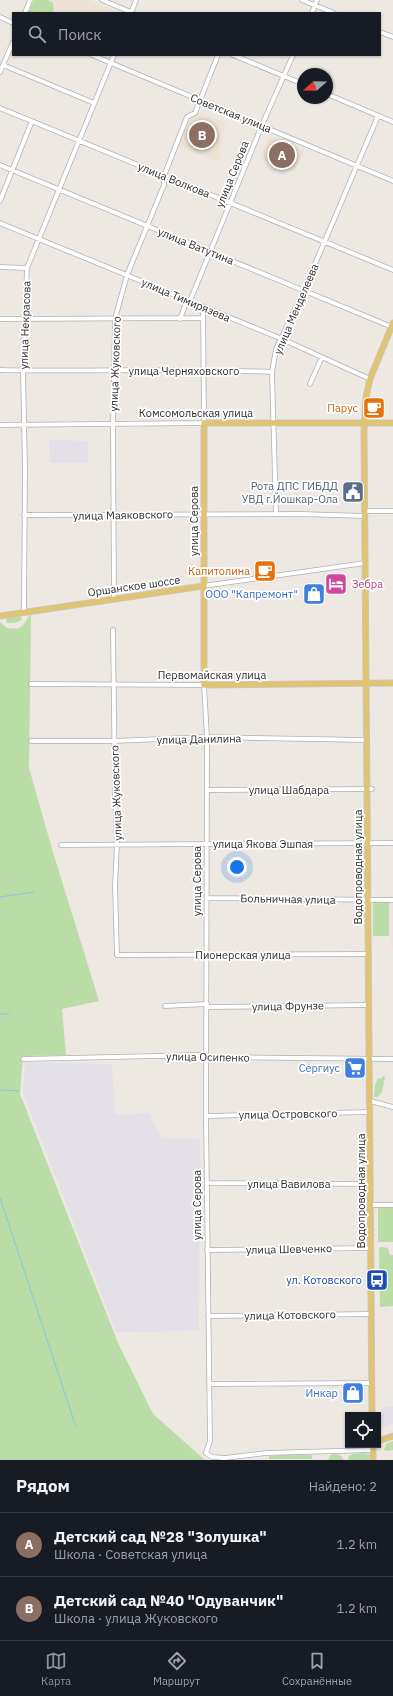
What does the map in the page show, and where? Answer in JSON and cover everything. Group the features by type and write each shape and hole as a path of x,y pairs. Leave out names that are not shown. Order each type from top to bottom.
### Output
{"main road":[{"name":"Водопроводная улица","path":"372,1412 368,900 370,789 367,740 364,424 366,397 370,379 392,325"},
{"name":"Комсомольская улица","path":"204,423 393,423"},
{"name":"улица Серова","path":"204,423 204,685"},
{"name":"Оршанское шоссе","path":"0,616 203,586"},
{"name":"Первомайская улица","path":"204,685 393,683"},
{"path":"381,1440 393,1436"},
{"path":"373,1448 373,1460"}],"street":[{"path":"25,12 30,0"},
{"path":"102,0 130,12"},
{"path":"132,12 136,0"},
{"path":"302,0 332,12"},
{"path":"312,12 317,0"},
{"path":"0,17 12,22"},
{"path":"381,32 393,37"},
{"path":"0,72 12,44"},
{"name":"Советская улица","path":"94,56 393,181"},
{"name":"улица Некрасова","path":"24,612 25,424 23,371 27,268 114,56"},
{"name":"улица Жуковского","path":"114,599 113,424 115,319 127,275 164,185 164,176 187,117 195,113 218,56"},
{"path":"235,56 297,81"},
{"name":"улица Серова","path":"180,319 212,252 262,125 293,56"},
{"path":"3,65 94,103"},
{"path":"333,97 393,122"},
{"name":"улица Волкова","path":"0,108 324,240 393,270"},
{"name":"улица Менделеева","path":"276,514 272,372 276,349 304,290 378,116"},
{"path":"0,201 32,121"},
{"name":"улица Ватутина","path":"0,165 58,190 392,325"},
{"name":"улица Тимирязева","path":"0,223 39,238 203,308 282,339 370,379"},
{"path":"0,267 27,268"},
{"name":"улица Серова","path":"203,308 202,369 204,423"},
{"path":"0,319 203,318"},
{"path":"310,384 322,357"},
{"name":"улица Черняховского","path":"0,370 114,371 202,369 272,372"},
{"name":"Комсомольская улица","path":"0,425 204,423"},
{"name":"улица Маяковского","path":"24,515 276,514 365,513 393,511"},
{"name":"Оршанское шоссе","path":"203,586 365,563"},
{"name":"улица Жуковского","path":"113,630 117,844 115,886 117,955"},
{"name":"Первомайская улица","path":"31,684 204,685"},
{"name":"улица Серова","path":"204,685 207,737 206,1116 210,1441 206,1453 212,1456 225,1458 266,1453 355,1448"},
{"name":"улица Данилина","path":"31,741 114,741 207,737 367,740"},
{"name":"улица Шабдара","path":"207,790 370,789"},
{"name":"улица Якова Эшпая","path":"61,845 393,843"},
{"name":"Больничная улица","path":"207,898 393,900"},
{"name":"Пионерская улица","path":"117,955 369,954"},
{"name":"улица Фрунзе","path":"165,1006 369,1004"},
{"name":"улица Осипенко","path":"24,1059 202,1055 207,1057 370,1060 393,1059"},
{"path":"370,1101 393,1107"},
{"name":"улица Островского","path":"206,1116 370,1112"},
{"name":"улица Вавилова","path":"207,1183 371,1184"},
{"path":"371,1205 393,1205"},
{"name":"улица Шевченко","path":"207,1250 371,1248"},
{"name":"улица Котовского","path":"208,1316 372,1314"},
{"path":"209,1384 372,1383"}],"shaded area":[{"path":"33,0 90,0 119,12 28,12"},
{"path":"196,111 226,123 220,139 223,141 219,151 221,152 218,162 178,146 190,117 193,118"},
{"path":"269,137 304,151 294,171 290,171 260,158"},
{"path":"49,440 88,441 88,463 50,463"},
{"path":"390,904 393,904 393,948 390,948"},
{"path":"25,1062 112,1064 115,1115 149,1113 162,1138 200,1139 199,1331 116,1332 23,1093"},
{"path":"393,1406 393,1424 381,1428 381,1412 381,1407"}],"green space":[{"path":"34,0 48,0 53,3 54,11 52,12 28,12"},
{"path":"31,615 29,768 52,849 99,1001 62,1009 66,1055 23,1056 20,1094 118,1343 153,1414 205,1460 0,1460 0,622 7,628 16,629 21,627"},
{"path":"20,616 22,619 17,622 6,622 7,618"},
{"path":"373,902 389,902 389,936 373,936"},
{"path":"384,1076 382,1092 378,1097 374,1097 375,1085 378,1078 380,1079"},
{"path":"378,1208 393,1208 393,1242 378,1242"},
{"path":"379,1248 388,1248 390,1255 393,1255 393,1306 380,1307"},
{"path":"393,1441 393,1450 384,1450 386,1444"},
{"path":"365,1453 371,1455 371,1460 348,1460 349,1456 353,1454"},
{"path":"312,1455 312,1459 269,1459 269,1456"},
{"path":"330,1455 340,1455 344,1460 328,1460"}],"waterway":[{"path":"0,897 34,892"},
{"path":"0,1014 9,1014"},
{"path":"0,1090 19,1091"},
{"path":"0,1198 76,1427"}],"place":[{"name":"Детский сад №40 \"Одуванчик\"","path":"202,135"},
{"name":"Детский сад №28 \"Золушка\"","path":"282,155"},
{"name":"Парус","path":"374,408"},
{"name":"Рота ДПС ГИБДД УВД г.Йошкар-Ола","path":"353,492"},
{"name":"Капитолина","path":"265,571"},
{"name":"Зебра","path":"336,584"},
{"name":"ООО \"Капремонт\"","path":"314,594"},
{"name":"Сергиус","path":"355,1068"},
{"name":"ул. Котовского","path":"377,1280"},
{"name":"Инкар","path":"353,1393"}]}
